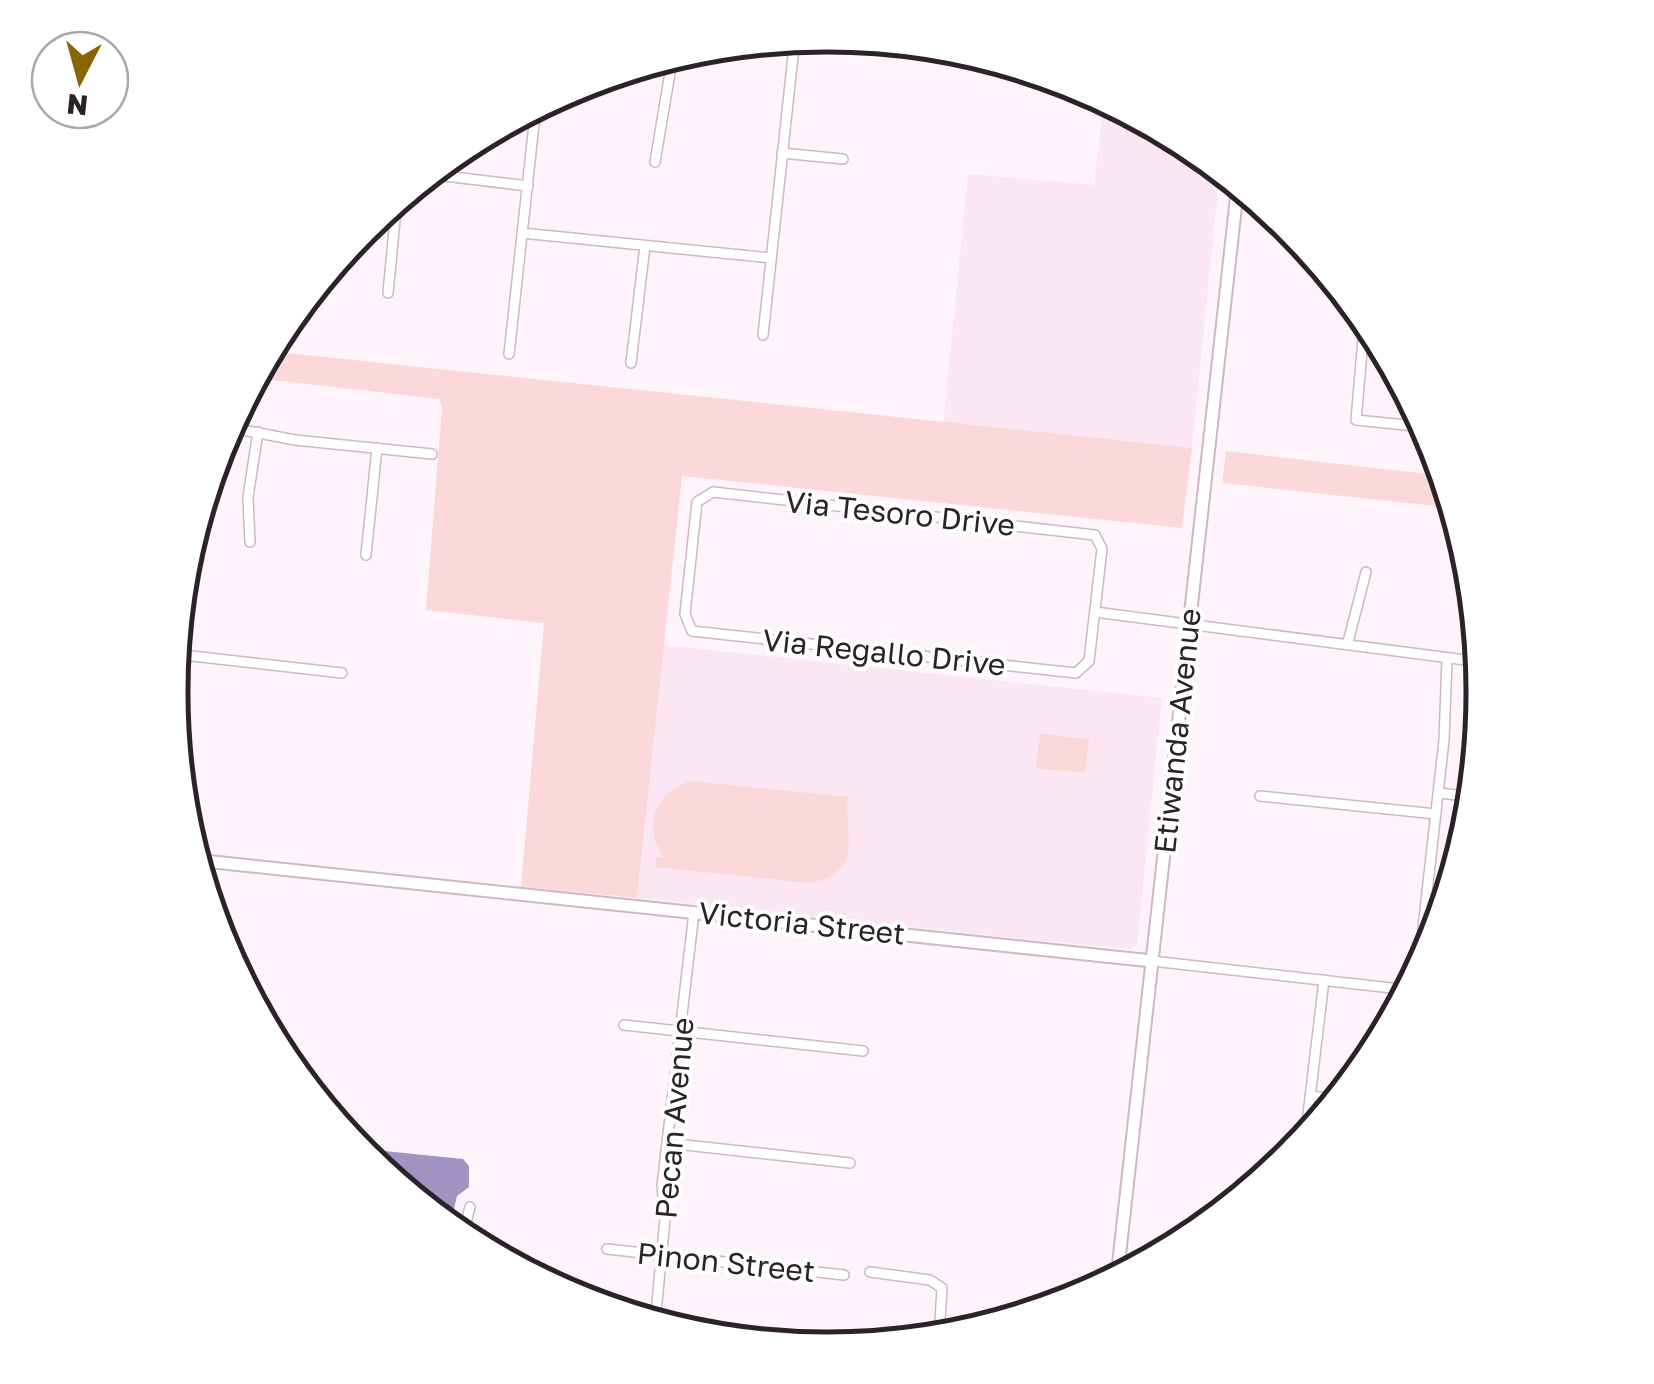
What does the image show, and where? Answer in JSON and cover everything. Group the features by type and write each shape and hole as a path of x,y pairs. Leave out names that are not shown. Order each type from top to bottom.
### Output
{"street":[{"path":"762,335 793,54"},
{"path":"655,162 670,72"},
{"path":"509,354 534,123"},
{"path":"782,153 843,160"},
{"path":"449,177 528,186"},
{"name":"Etiwanda Avenue","path":"1119,1261 1236,201"},
{"path":"388,293 395,221"},
{"path":"522,233 771,258"},
{"path":"631,363 645,246"},
{"path":"1363,343 1356,420 1408,425"},
{"path":"244,430 432,454"},
{"path":"250,542 248,497 258,432"},
{"path":"366,556 376,448"},
{"name":"Via Tesoro Drive","path":"687,624 697,502 713,492 1098,536 1102,549 1095,612"},
{"path":"1348,642 1366,572"},
{"path":"1095,612 1348,642 1465,661"},
{"name":"Via Regallo Drive","path":"687,624 692,632 1076,673 1084,670 1095,612"},
{"path":"189,656 342,673"},
{"path":"1425,917 1439,793 1447,659"},
{"path":"1439,793 1458,795"},
{"path":"1260,796 1436,814"},
{"name":"Victoria Street","path":"210,862 1394,988"},
{"name":"Pecan Avenue","path":"656,1308 667,1142 694,912"},
{"path":"1308,1114 1324,980"},
{"path":"624,1024 863,1051"},
{"path":"1310,1096 1321,1097"},
{"path":"667,1142 850,1163"},
{"path":"467,1220 470,1207"},
{"name":"Pinon Street","path":"607,1249 844,1275"},
{"path":"870,1272 930,1280 942,1288 940,1321"}],"shaded area":[{"path":"1102,115 1147,138 1218,187 1192,448 943,424 968,174 1094,185"},
{"path":"285,353 1192,448 1182,528 682,476 637,898 521,887 544,623 426,610 440,399 269,380"},
{"path":"1226,451 1428,474 1439,506 1222,483"},
{"path":"663,645 1162,698 1137,945 1130,949 637,898"},
{"path":"1040,734 1089,739 1085,773 1036,768"},
{"path":"691,781 848,797 845,861 827,878 809,883 655,867 656,857 664,857 654,834 656,812 668,793"},
{"path":"382,1151 463,1159 469,1166 469,1187 457,1196 454,1210"}]}
